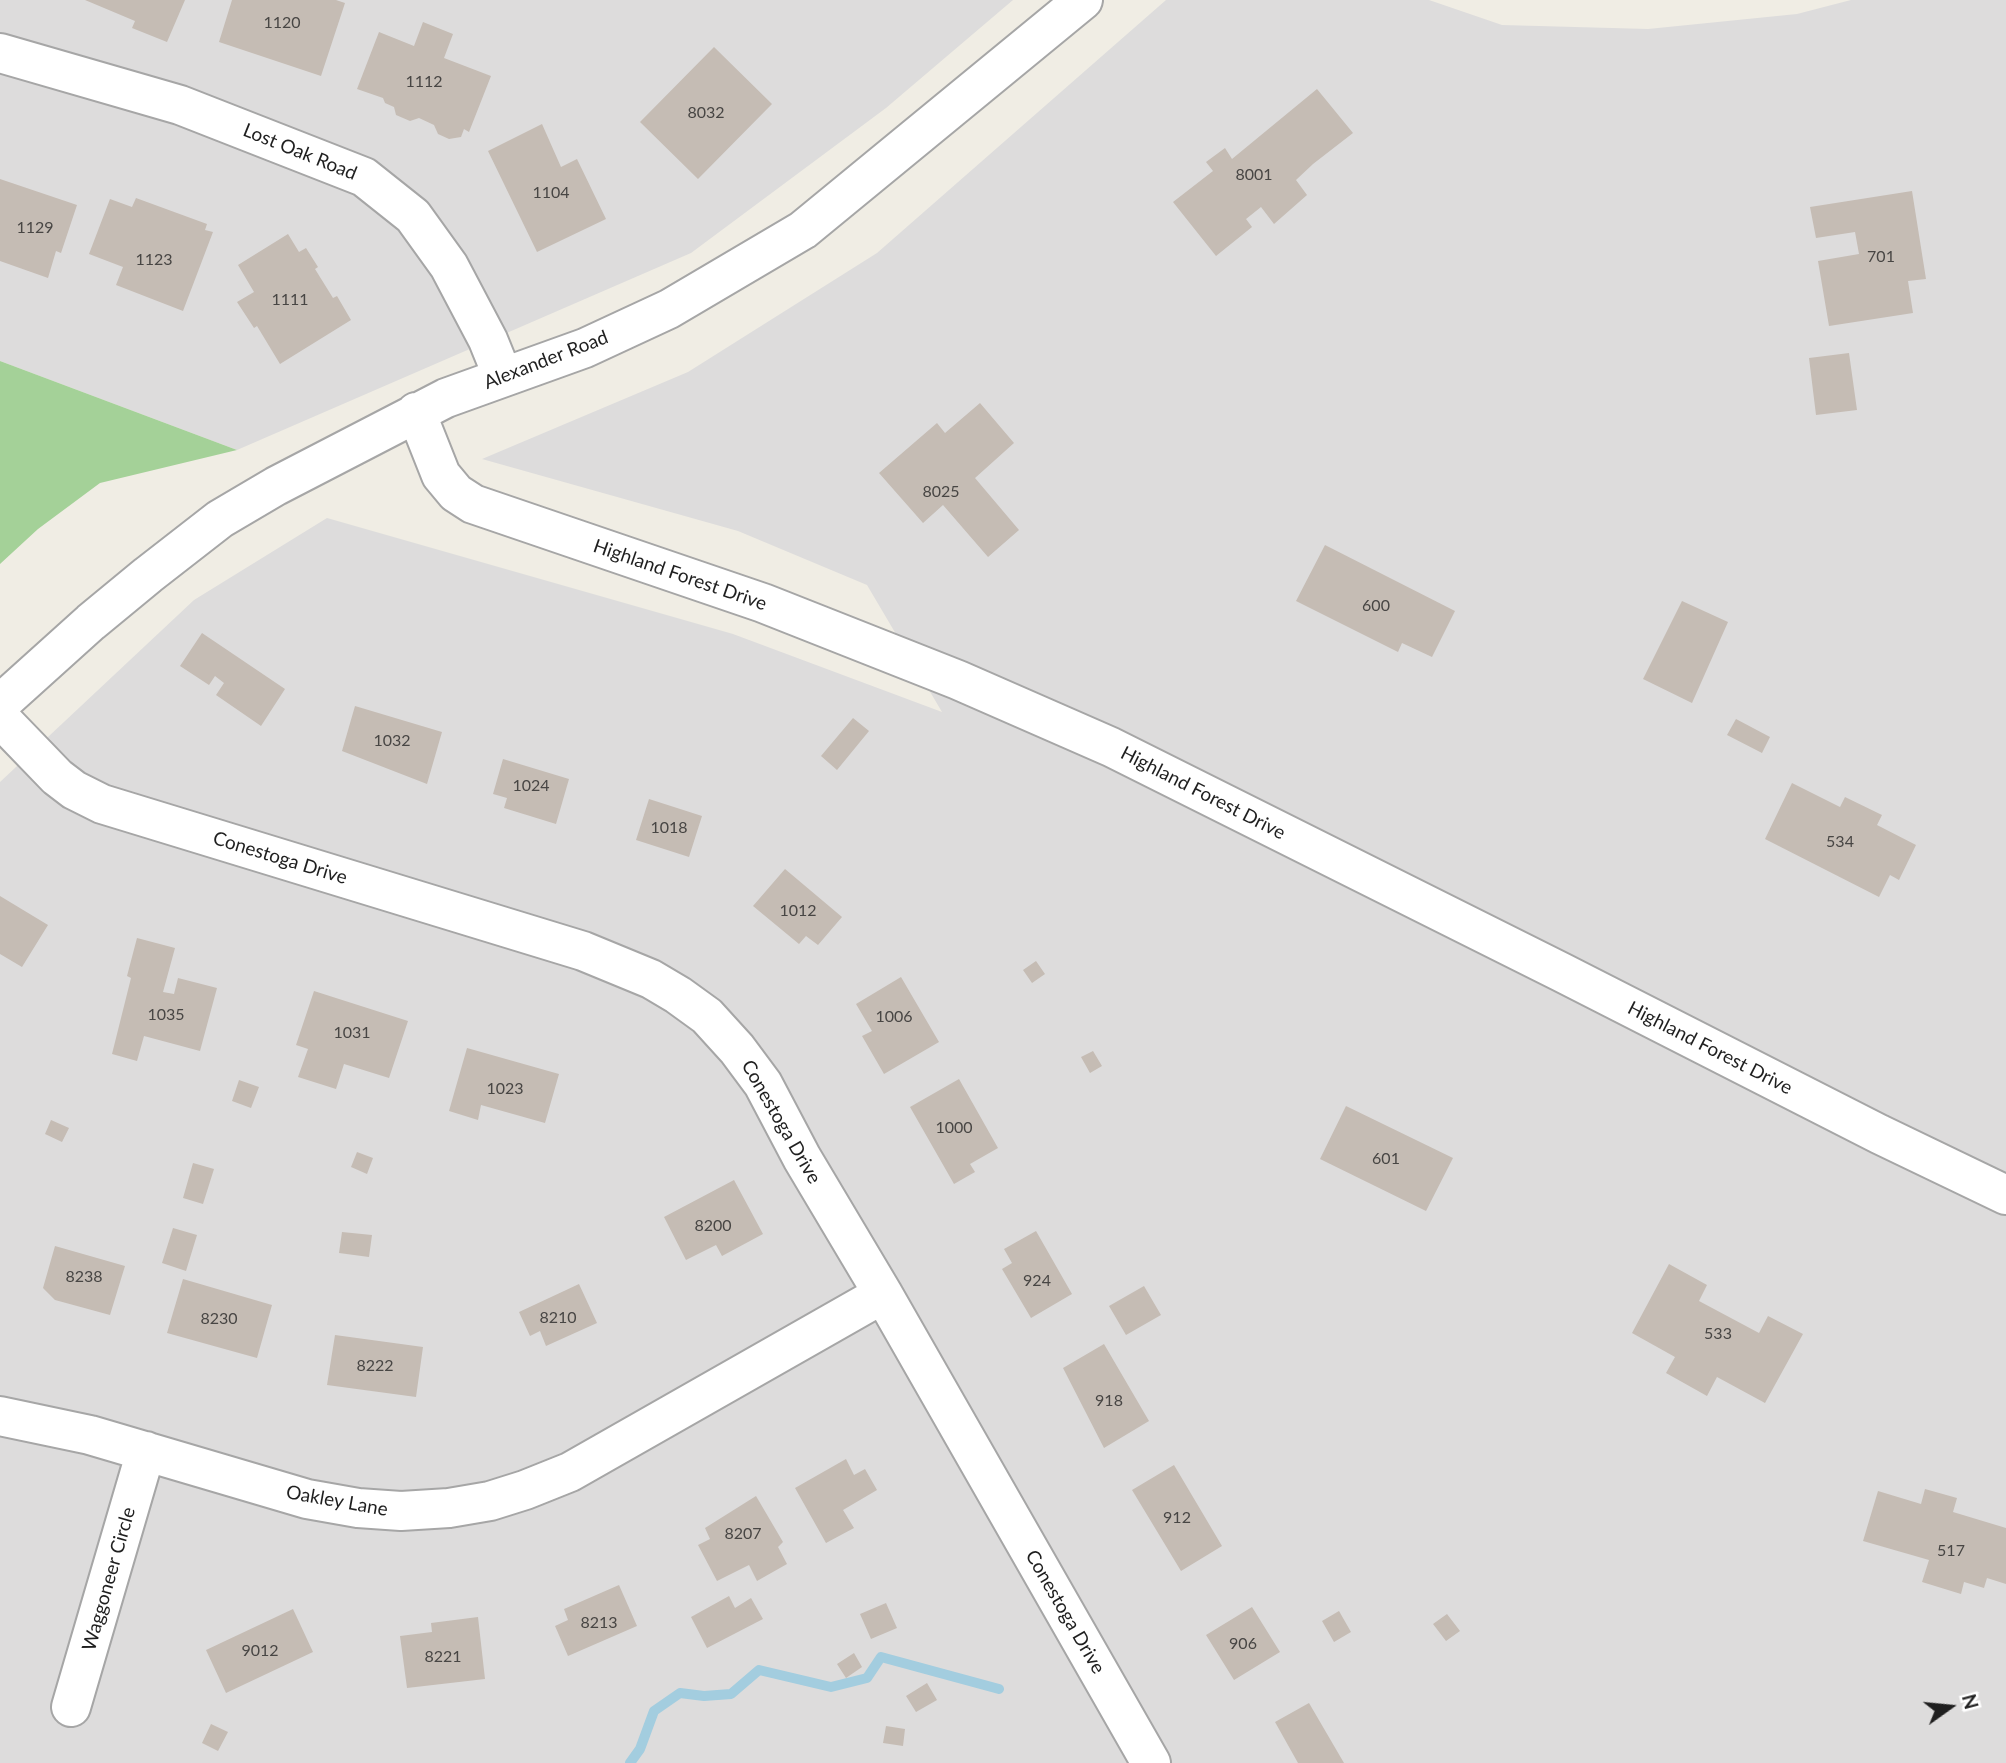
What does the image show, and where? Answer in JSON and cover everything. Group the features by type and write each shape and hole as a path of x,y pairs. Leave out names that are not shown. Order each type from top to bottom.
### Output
{"street":[{"name":"Alexander Road","path":"0,704 101,614 220,519 276,486 416,412 446,398 585,348 669,309 803,230 1083,0"},
{"name":"Lost Oak Road","path":"0,53 180,105 363,177 413,216 449,266 488,340 503,377"},
{"name":"Highland Forest Drive","path":"416,412 441,475 456,493 473,504 763,603 958,680 1111,747 2006,1195"},
{"name":"Conestoga Drive","path":"0,718 57,777 74,790 102,804 583,951 651,979 707,1016 737,1049 763,1084 802,1158 883,1294 1151,1763"},
{"name":"Oakley Lane","path":"0,1416 90,1435 307,1499 358,1508 401,1511 449,1508 525,1490 570,1472 883,1294"},
{"name":"Waggoneer Circle","path":"71,1707 146,1451"}],"shaded area":[{"path":"0,0 1013,0 886,108 691,253 237,450 0,361"},
{"path":"1166,0 1429,0 1502,25 1648,29 1797,14 1851,0 2006,0 2006,1763 0,1763 0,782 194,600 327,518 733,634 942,712 867,585 738,531 482,459 688,372 877,253"}],"green space":[{"path":"0,361 237,450 100,483 38,529 0,564"}],"building":[{"path":"85,0 185,0 167,42 132,28 135,21"},
{"path":"232,0 336,0 345,3 321,76 219,42"},
{"path":"423,22 453,34 444,58 491,76 469,132 464,129 461,137 449,139 438,134 434,125 419,118 410,121 396,115 394,107 385,103 383,98 357,89 379,32 414,46"},
{"path":"714,47 772,104 698,179 640,122"},
{"path":"1317,89 1353,133 1296,180 1307,195 1274,224 1261,207 1246,219 1252,227 1216,256 1173,202 1213,171 1206,162 1225,148 1232,159"},
{"path":"542,124 561,167 577,159 606,219 537,252 488,151"},
{"path":"0,179 77,205 61,253 56,251 48,278 0,261"},
{"path":"1912,191 1926,279 1908,281 1913,313 1829,326 1818,261 1859,254 1855,232 1816,238 1810,207"},
{"path":"136,198 207,224 205,230 213,232 183,311 116,285 123,267 89,254 110,199 132,207"},
{"path":"288,234 299,252 306,248 333,298 337,296 351,320 280,364 257,326 254,328 237,302 254,292 238,265"},
{"path":"1849,353 1857,410 1816,415 1809,358"},
{"path":"980,403 1014,443 975,478 1019,530 988,557 943,505 923,523 879,473 937,423 945,433"},
{"path":"1325,545 1455,611 1432,657 1402,643 1398,652 1296,601"},
{"path":"1682,601 1728,622 1692,703 1643,679"},
{"path":"202,633 285,689 261,726 216,695 224,683 215,676 209,685 180,666"},
{"path":"355,706 442,732 427,784 342,751"},
{"path":"853,718 869,731 837,770 821,756"},
{"path":"1736,719 1770,737 1762,753 1727,735"},
{"path":"503,759 569,779 556,824 504,808 507,798 493,794"},
{"path":"1792,783 1840,807 1845,797 1882,815 1877,825 1916,845 1899,880 1890,875 1879,897 1765,839"},
{"path":"649,799 702,816 689,857 636,840"},
{"path":"785,869 842,917 818,945 806,936 799,944 753,906"},
{"path":"0,896 48,925 22,967 0,954"},
{"path":"137,938 175,948 163,992 174,994 178,978 217,988 200,1051 144,1036 137,1061 112,1054 131,978 127,976"},
{"path":"1036,961 1045,974 1032,983 1023,970"},
{"path":"901,977 939,1042 884,1074 862,1036 872,1031 856,1004"},
{"path":"314,991 408,1021 389,1078 344,1064 336,1089 298,1077 308,1049 296,1045"},
{"path":"467,1048 559,1074 545,1123 481,1105 478,1120 449,1111"},
{"path":"1093,1051 1102,1066 1090,1073 1081,1057"},
{"path":"959,1079 998,1148 970,1164 975,1172 954,1184 910,1107"},
{"path":"239,1080 259,1087 251,1108 232,1101"},
{"path":"1346,1106 1453,1158 1426,1211 1320,1159"},
{"path":"51,1120 69,1128 62,1142 45,1134"},
{"path":"357,1152 373,1158 367,1174 351,1167"},
{"path":"193,1163 214,1169 203,1204 183,1198"},
{"path":"734,1180 763,1234 722,1256 716,1245 686,1260 664,1217"},
{"path":"173,1228 197,1235 186,1271 162,1263"},
{"path":"1036,1231 1072,1294 1031,1318 1002,1269 1012,1263 1004,1249"},
{"path":"342,1232 372,1235 369,1257 339,1253"},
{"path":"55,1246 125,1266 110,1315 55,1300 43,1288"},
{"path":"1669,1264 1707,1285 1699,1301 1759,1333 1768,1316 1803,1334 1765,1403 1717,1377 1707,1396 1666,1373 1675,1357 1632,1333"},
{"path":"183,1279 272,1305 257,1358 167,1333"},
{"path":"579,1284 597,1323 546,1346 540,1331 530,1336 519,1312"},
{"path":"1144,1286 1161,1315 1126,1335 1109,1306"},
{"path":"335,1335 423,1347 416,1397 327,1385"},
{"path":"1104,1344 1149,1421 1104,1448 1063,1368"},
{"path":"846,1459 854,1475 865,1469 877,1490 843,1510 854,1528 826,1543 795,1488"},
{"path":"1174,1465 1222,1546 1181,1571 1132,1490"},
{"path":"1925,1489 1957,1498 1953,1512 2006,1528 2006,1584 1987,1578 1984,1588 1964,1582 1961,1594 1922,1582 1929,1560 1863,1541 1878,1491 1921,1504"},
{"path":"756,1496 783,1542 778,1547 787,1564 757,1581 749,1565 717,1581 698,1545 710,1539 705,1528"},
{"path":"619,1585 637,1626 568,1656 555,1626 568,1620 564,1609"},
{"path":"729,1596 735,1608 751,1598 763,1619 707,1648 691,1617"},
{"path":"886,1603 897,1628 871,1639 860,1614"},
{"path":"1252,1607 1280,1652 1234,1680 1206,1635"},
{"path":"293,1609 313,1652 226,1693 206,1650"},
{"path":"1339,1611 1351,1632 1334,1642 1322,1621"},
{"path":"1447,1614 1460,1631 1446,1641 1433,1624"},
{"path":"478,1617 485,1679 407,1688 400,1636 432,1632 431,1623"},
{"path":"854,1653 862,1667 846,1678 837,1664"},
{"path":"927,1683 937,1700 916,1712 906,1696"},
{"path":"1309,1703 1344,1763 1298,1763 1275,1722"},
{"path":"211,1724 228,1732 218,1751 202,1743"},
{"path":"886,1726 905,1729 903,1746 883,1743"}],"waterway":[{"path":"630,1763 640,1749 654,1711 680,1693 704,1696 731,1694 759,1670 831,1687 867,1678 881,1657 999,1689"}]}
